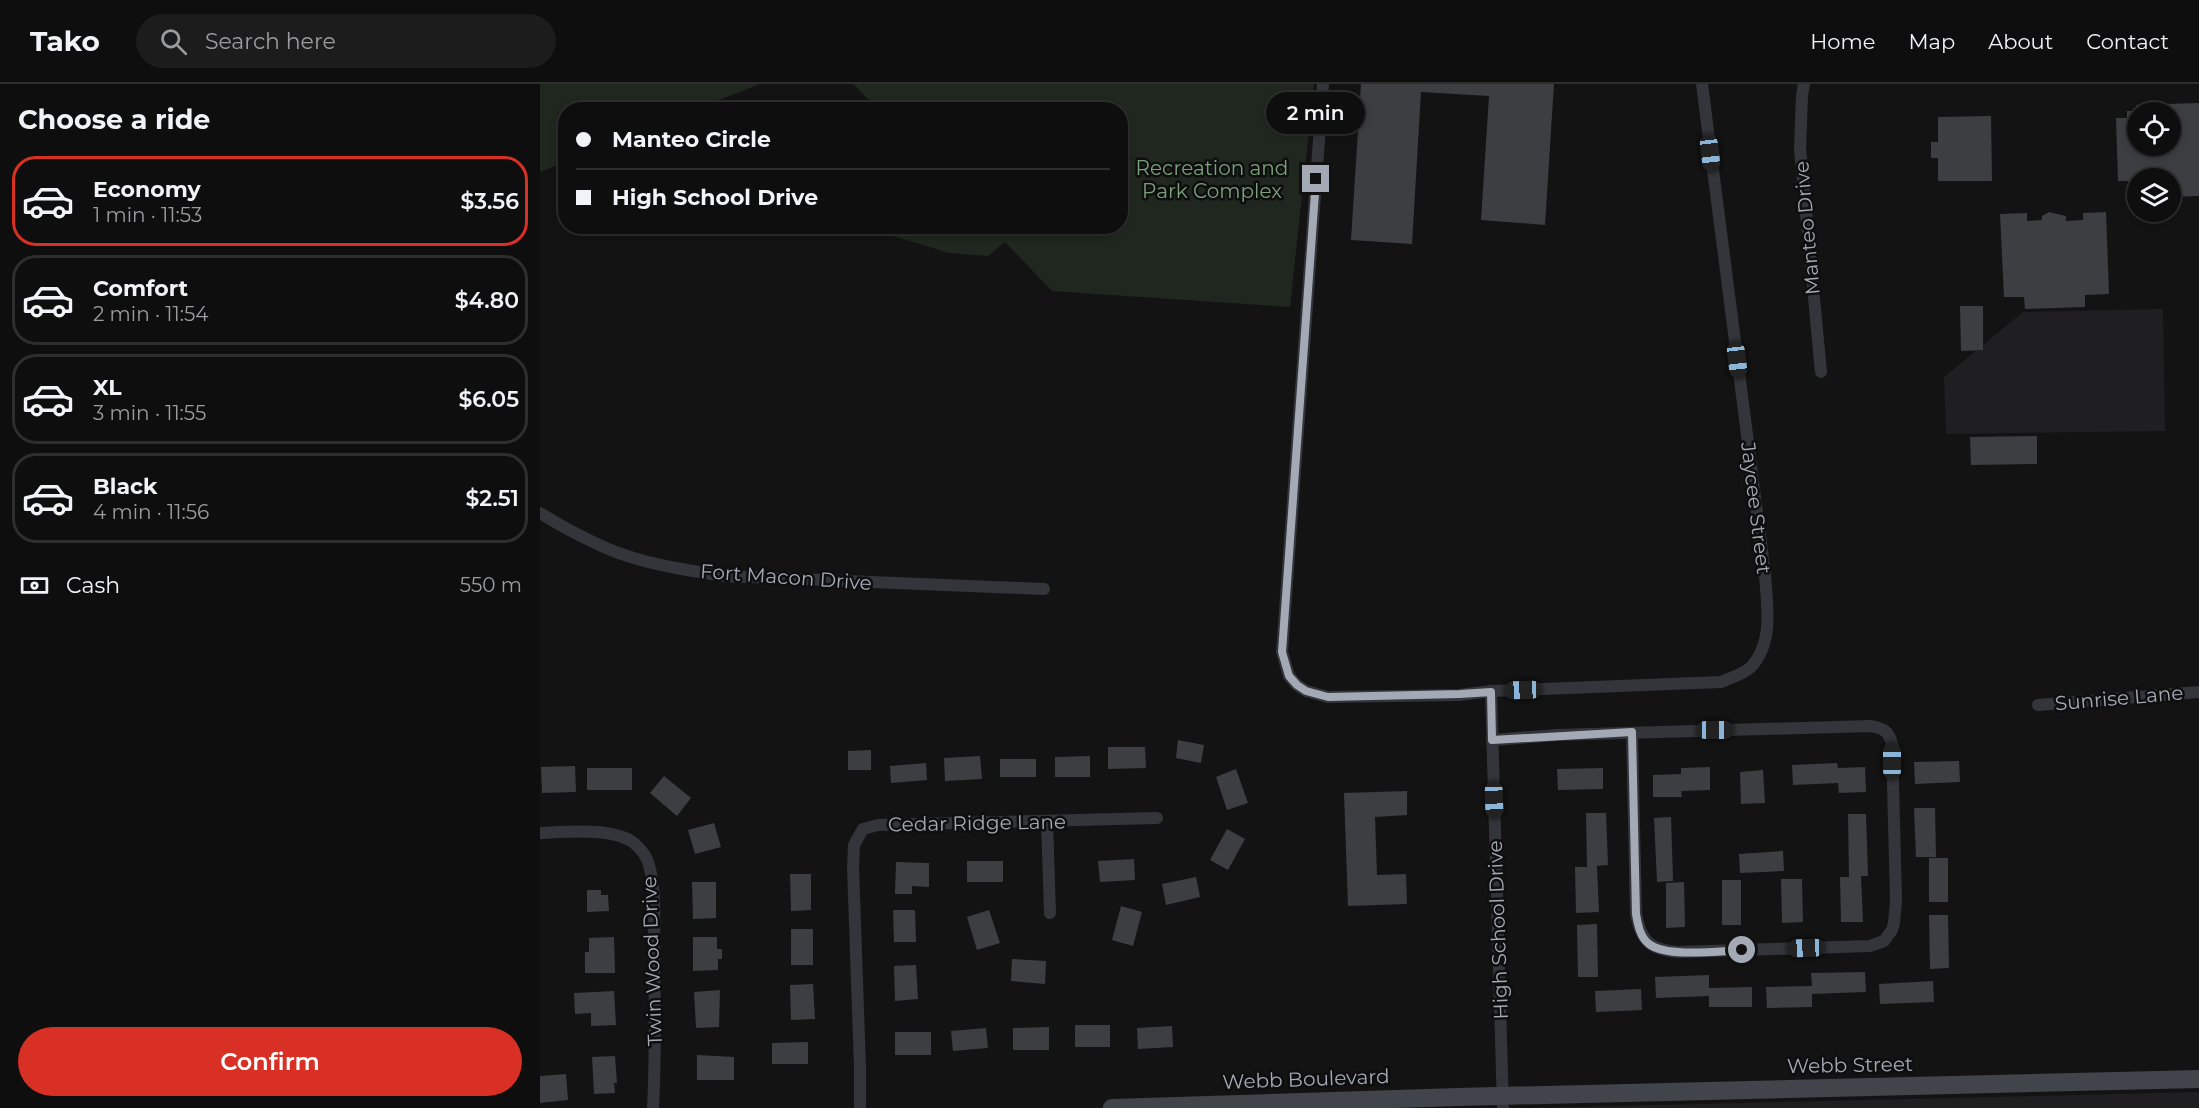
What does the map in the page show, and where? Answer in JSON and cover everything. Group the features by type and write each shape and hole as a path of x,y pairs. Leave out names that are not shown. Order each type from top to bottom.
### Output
{"street":[{"path":"1323,84 1282,652 1289,676 1297,685 1306,691 1328,697 1491,692"},
{"name":"Jaycee Street","path":"1491,692 1721,682 1750,668 1762,649 1768,628 1765,575 1702,84"},
{"name":"Manteo Drive","path":"1804,84 1800,149 1821,372"},
{"name":"Fort Macon Drive","path":"540,513 608,549 637,559 714,574 765,579 1044,589"},
{"name":"High School Drive","path":"1491,692 1502,1102"},
{"name":"Sunrise Lane","path":"2038,705 2199,692"},
{"path":"1492,740 1632,732 1870,726 1886,730 1892,744 1896,900 1892,930 1884,941 1870,946 1678,952 1666,951 1648,943 1641,935 1636,914 1632,732"},
{"name":"Cedar Ridge Lane","path":"860,1108 853,867 854,845 863,829 878,825 1156,818"},
{"path":"1047,821 1050,913"},
{"name":"Twin Wood Drive","path":"540,833 618,835 633,842 643,851 649,864 653,892 655,989 652,1108"},
{"name":"Webb Street","path":"1502,1102 2199,1079"},
{"name":"Webb Boulevard","path":"1112,1108 1502,1102"}],"shaded area":[{"path":"2163,309 2165,431 1946,434 1944,377 2023,312"},
{"path":"2199,1092 2199,1108 1533,1108"}],"green space":[{"path":"540,84 760,84 714,102 558,102 558,165 540,172"},
{"name":"Recreation and Park Complex","path":"853,84 1314,84 1290,307 1052,291 1005,242 988,256 949,253 886,234 1128,234 1128,102 871,102"}],"building":[{"path":"1361,84 1554,84 1545,225 1481,220 1489,96 1421,92 1412,244 1351,240"},
{"path":"2199,103 2199,196 2181,197 2181,168 2127,168 2127,181 2118,181 2116,118 2127,118 2127,156 2181,156 2181,104"},
{"path":"1991,116 1992,181 1938,181 1938,158 1931,158 1931,142 1938,142 1938,117"},
{"path":"2049,212 2066,216 2066,221 2083,220 2083,213 2106,212 2109,294 2085,295 2085,307 2025,309 2024,297 2004,297 2000,214 2027,213 2027,221 2042,220 2042,216"},
{"path":"1960,306 1983,306 1983,350 1961,351"},
{"path":"2037,436 2037,464 1971,465 1970,437"},
{"path":"1178,740 1204,745 1201,763 1176,758"},
{"path":"1108,747 1145,747 1146,768 1108,769"},
{"path":"871,750 871,770 848,770 848,751"},
{"path":"980,756 982,779 945,781 944,758"},
{"path":"1090,756 1090,777 1055,777 1055,757"},
{"path":"1000,759 1036,759 1036,777 1000,777"},
{"path":"1959,761 1960,782 1915,784 1914,762"},
{"path":"926,763 927,780 891,783 890,766"},
{"path":"1837,763 1838,768 1865,767 1866,792 1839,793 1838,783 1793,785 1792,765"},
{"path":"575,766 576,792 542,793 541,767"},
{"path":"1710,767 1710,790 1681,791 1682,797 1653,797 1653,775 1681,774 1681,768"},
{"path":"587,768 632,768 632,790 587,790"},
{"path":"1603,768 1603,789 1558,790 1557,769"},
{"path":"1236,769 1248,803 1227,810 1216,777"},
{"path":"1763,770 1765,803 1741,804 1740,772"},
{"path":"664,776 691,798 677,816 650,793"},
{"path":"1407,791 1407,815 1375,817 1377,875 1406,874 1407,904 1348,906 1344,793"},
{"path":"1914,808 1935,808 1936,857 1916,857"},
{"path":"1586,813 1606,813 1608,865 1597,866 1599,912 1576,913 1575,867 1587,867"},
{"path":"1848,814 1866,814 1868,876 1861,876 1863,922 1841,922 1840,877 1849,877"},
{"path":"1671,817 1673,881 1657,882 1654,818"},
{"path":"714,823 721,847 695,854 688,830"},
{"path":"1227,829 1245,839 1228,870 1210,860"},
{"path":"1783,851 1784,871 1740,873 1739,854"},
{"path":"1929,858 1948,858 1948,902 1929,902"},
{"path":"1134,859 1135,880 1100,882 1098,861"},
{"path":"967,861 1003,861 1003,882 967,882"},
{"path":"896,862 929,863 929,887 912,886 912,894 895,894"},
{"path":"790,874 811,874 811,910 791,911"},
{"path":"1196,877 1200,897 1166,905 1162,884"},
{"path":"1781,879 1802,879 1803,922 1782,923"},
{"path":"1722,880 1741,880 1741,925 1722,925"},
{"path":"692,882 716,882 716,918 693,919"},
{"path":"1684,882 1685,927 1666,928 1666,883"},
{"path":"587,890 601,890 601,895 608,895 609,911 587,912"},
{"path":"1121,906 1142,912 1133,946 1112,940"},
{"path":"893,910 915,910 916,942 894,942"},
{"path":"989,910 1000,943 977,950 967,917"},
{"path":"1929,915 1948,915 1949,968 1930,969"},
{"path":"1597,924 1598,977 1578,977 1577,925"},
{"path":"791,929 813,929 813,965 791,965"},
{"path":"614,937 615,973 585,973 585,952 589,952 589,938"},
{"path":"693,937 717,937 717,949 722,949 722,959 718,959 718,970 693,971"},
{"path":"1012,959 1046,961 1045,984 1011,981"},
{"path":"916,965 918,999 895,1001 894,966"},
{"path":"1865,972 1866,992 1812,994 1812,1007 1767,1008 1766,987 1812,986 1811,973"},
{"path":"1709,975 1709,988 1752,987 1752,1007 1709,1007 1709,996 1656,998 1655,977"},
{"path":"1933,981 1934,1002 1880,1004 1879,984"},
{"path":"813,984 815,1019 791,1020 790,985"},
{"path":"1641,989 1642,1010 1596,1012 1595,991"},
{"path":"720,990 719,1027 696,1028 694,992"},
{"path":"614,991 616,1025 591,1026 591,1013 575,1014 574,993"},
{"path":"1075,1025 1110,1025 1110,1047 1075,1047"},
{"path":"1172,1026 1173,1047 1138,1049 1137,1028"},
{"path":"1049,1027 1049,1050 1013,1050 1013,1028"},
{"path":"986,1028 988,1048 953,1051 951,1031"},
{"path":"895,1032 931,1032 931,1055 895,1055"},
{"path":"808,1042 808,1064 772,1064 772,1043"},
{"path":"697,1055 734,1057 734,1080 697,1080"},
{"path":"615,1056 617,1083 614,1083 615,1093 594,1094 592,1057"},
{"path":"566,1074 568,1100 540,1103 540,1076"}],"route":[{"path":"1316,179 1282,652 1289,676 1306,691 1328,697 1491,692 1492,740 1632,732 1636,914 1641,935 1648,943 1666,951 1742,950"}]}
